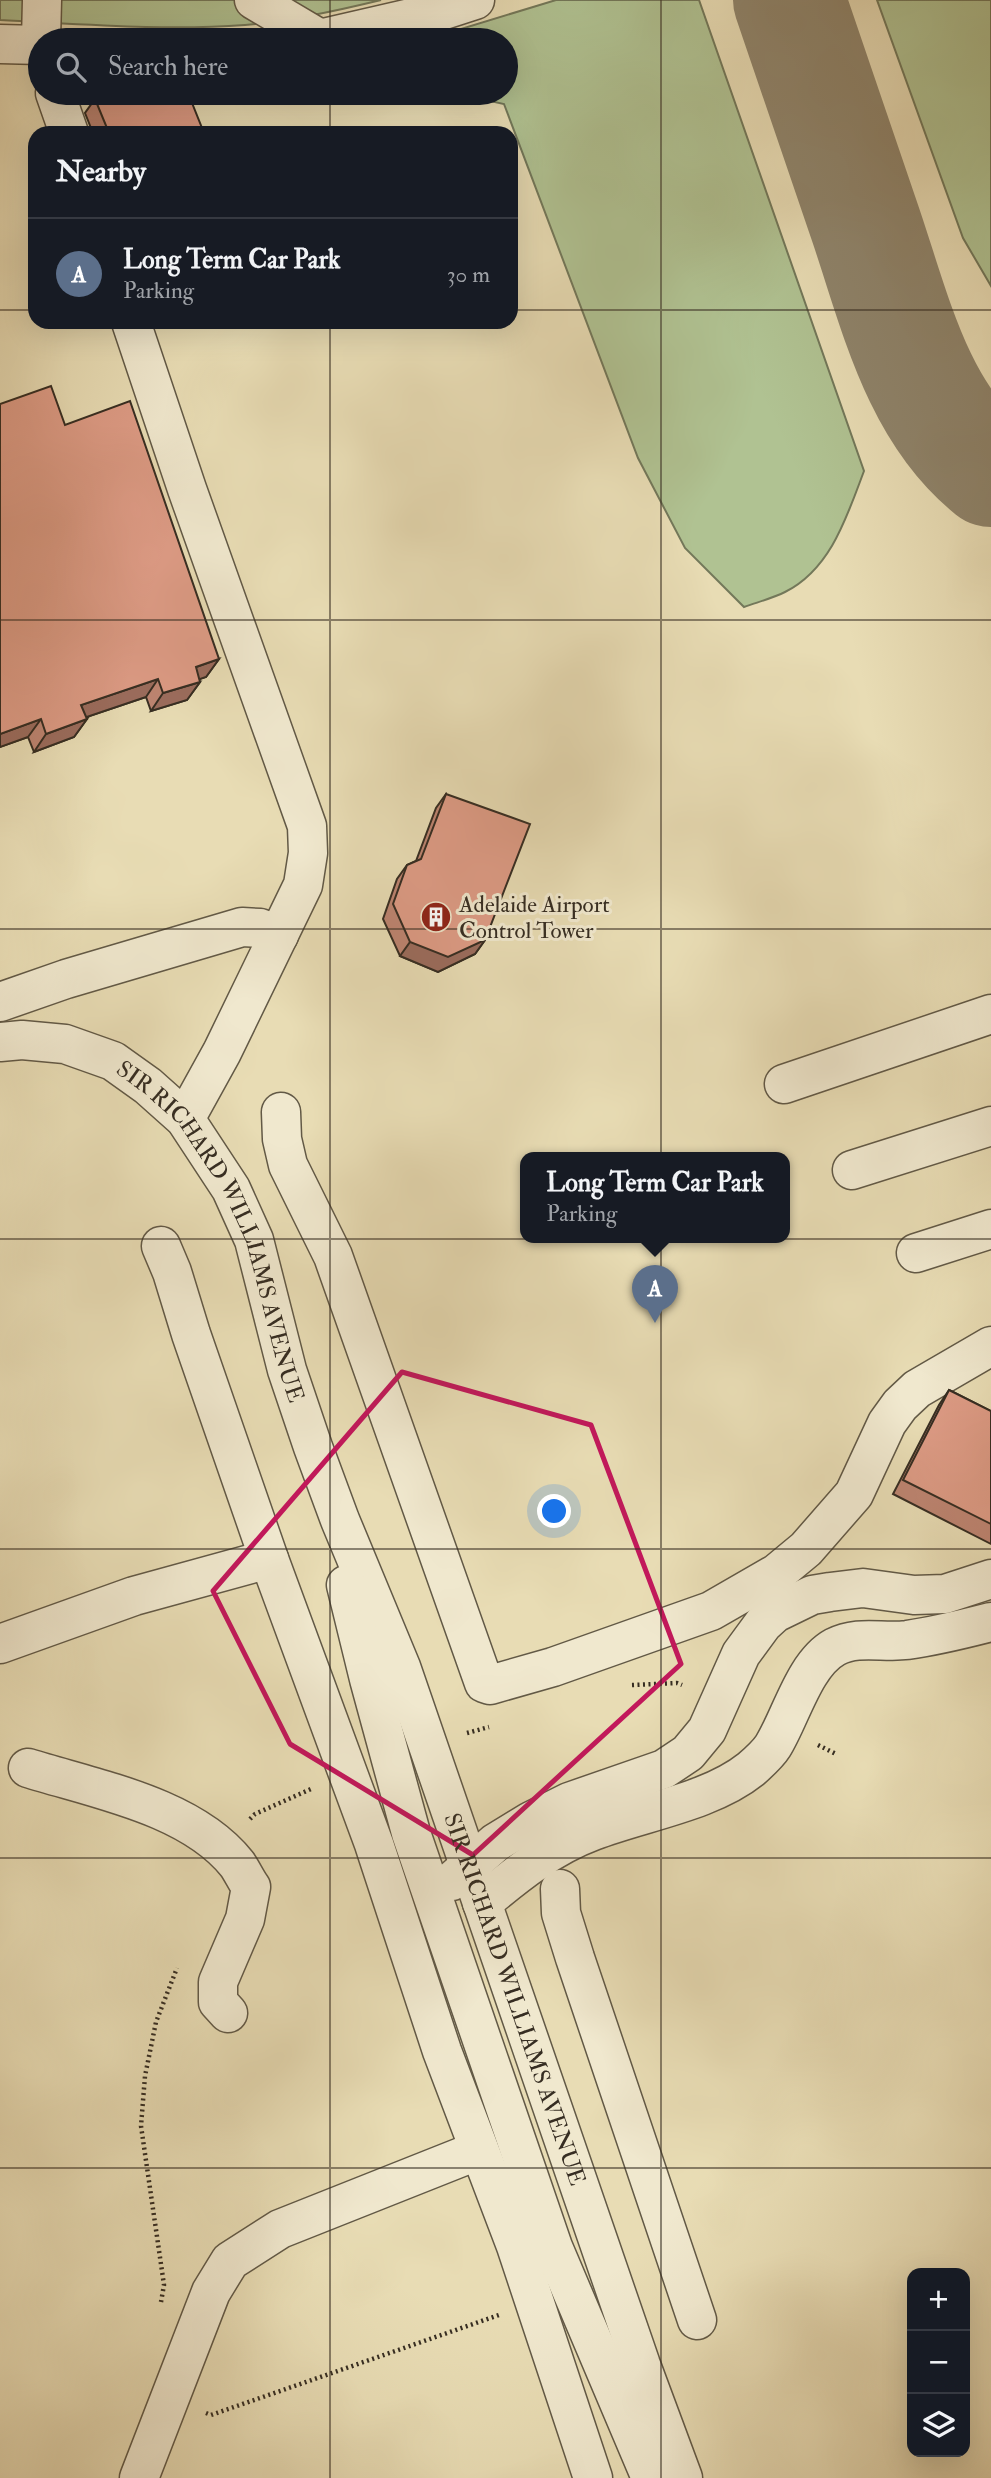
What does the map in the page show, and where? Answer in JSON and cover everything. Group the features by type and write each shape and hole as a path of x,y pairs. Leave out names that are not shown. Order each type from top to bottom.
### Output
{"street":[{"path":"41,28 42,0"},
{"path":"254,0 299,28"},
{"path":"369,28 475,0"},
{"path":"0,44 28,43"},
{"path":"59,105 67,126"},
{"path":"133,329 187,489 307,826 308,853 303,885 222,1052 184,1119"},
{"path":"0,1002 66,979 242,927 260,928 279,935"},
{"path":"784,1084 991,1014"},
{"name":"SIR RICHARD WILLIAMS AVENUE","path":"0,1042 22,1040 65,1044 113,1061 148,1086 184,1119 231,1189 254,1240 287,1370 340,1520 401,1667 429,1745 641,2365 683,2478"},
{"path":"281,1112 282,1139 288,1166 333,1256 484,1684 490,1685 553,1667 711,1611 776,1573 806,1549 854,1494 887,1423 900,1405 917,1389 991,1346"},
{"path":"852,1170 991,1126"},
{"path":"915,1253 991,1229"},
{"path":"161,1246 442,2050 516,2246 593,2478"},
{"name":"SIR RICHARD WILLIAMS AVENUE","path":"340,1520 345,1579 411,1833 552,2247 651,2478"},
{"path":"0,1644 134,1596 269,1559"},
{"path":"433,1895 470,1867 495,1843 531,1821 569,1802 664,1769 677,1761 698,1743 707,1730 741,1654 752,1637 775,1613 812,1595 863,1588 914,1595 945,1594 991,1579"},
{"path":"482,1903 553,1849 590,1832 689,1800 726,1784 750,1769 772,1748 817,1662 831,1649 849,1641 907,1640 991,1622"},
{"path":"28,1768 152,1806 178,1819 237,1864 251,1887 245,1919 218,1982 218,2002 228,2013"},
{"path":"559,1889 561,1913 698,2320"},
{"path":"139,2478 211,2292 230,2261 280,2229 480,2150"}],"path":[{"path":"621,1688 634,1684 677,1683 719,1700"},
{"path":"429,1745 493,1726"},
{"path":"782,1728 836,1754"},
{"path":"224,1852 255,1814 347,1773"},
{"path":"159,2311 164,2285 141,2126 145,2076 156,2022 179,1965"},
{"path":"198,2410 211,2415 499,2314"}],"highlighted area":[{"path":"402,1372 591,1425 681,1664 473,1855 290,1744 213,1591"}],"green space":[{"path":"0,0 381,0 279,21 184,27 0,20"},
{"path":"556,0 699,0 864,471 844,523 826,555 801,582 785,592 744,607 685,548 638,458 518,141 518,126 512,126 504,105 518,105 518,28 464,28"},
{"path":"877,0 991,0 991,286 963,238"}],"building":[{"path":"97,105 193,105 201,126 106,126"},
{"path":"51,386 65,425 130,401 219,659 196,667 200,682 163,693 158,679 81,705 87,719 46,734 41,719 0,734 0,404"},
{"path":"446,794 530,824 485,940 448,957 410,942 393,904 407,865 421,859"},
{"path":"949,1390 991,1411 991,1524 903,1480"}],"taxiway":[{"path":"789,0 910,354 943,418 965,446 991,471"}],"place":[{"name":"Adelaide Airport Control Tower","path":"436,917"},
{"name":"Long Term Car Park","path":"655,1323"}]}
